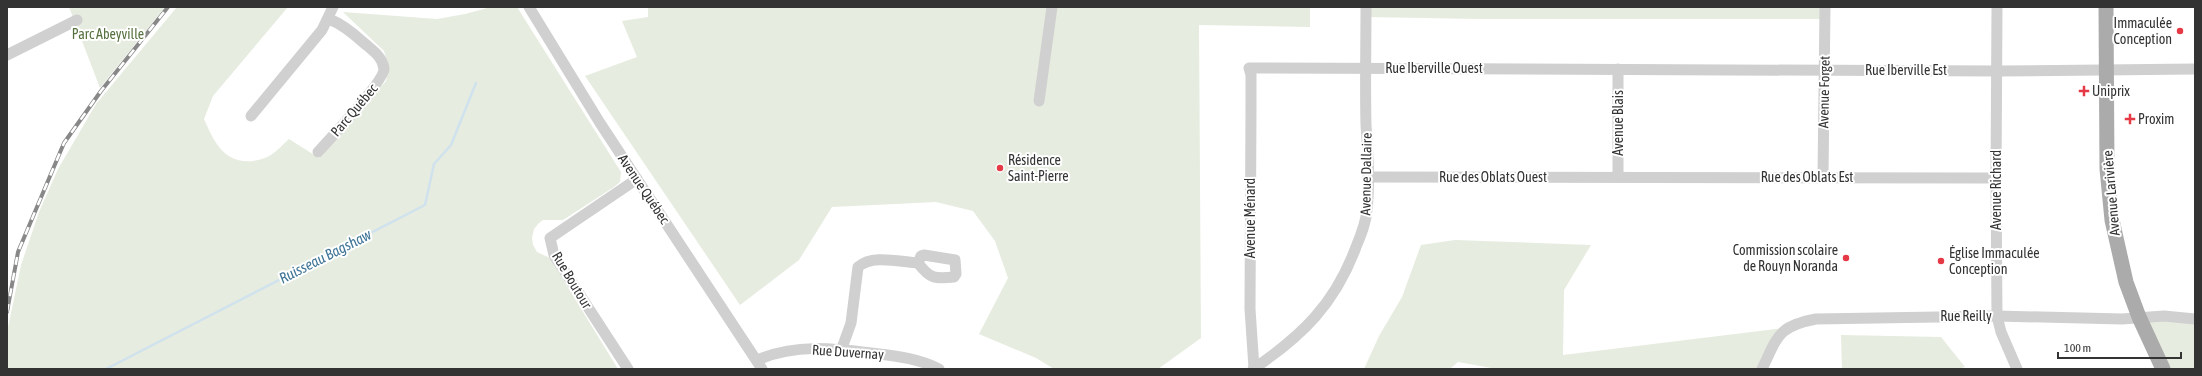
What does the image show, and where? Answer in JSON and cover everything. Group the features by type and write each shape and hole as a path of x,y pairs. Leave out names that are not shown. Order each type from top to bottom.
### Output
{"main road":[{"name":"Avenue Larivière","path":"2106,7 2107,169 2112,220 2119,258 2139,317 2163,369"}],"street":[{"path":"251,116 322,30 329,19 333,7"},
{"name":"Avenue Québec","path":"529,7 551,46 759,365"},
{"path":"1039,101 1052,7"},
{"name":"Avenue Dallaire","path":"1254,368 1296,338 1323,310 1339,286 1351,262 1363,229 1367,210 1368,177 1366,7"},
{"name":"Avenue Forget","path":"1823,176 1825,7"},
{"name":"Avenue Richard","path":"1997,7 1996,178 1998,316 2003,338 2017,369"},
{"name":"Parc Québec","path":"318,152 377,84 384,70 382,61 376,53 340,23 329,19"},
{"path":"7,55 77,20"},
{"name":"Rue Iberville Ouest","path":"1249,68 1618,69"},
{"name":"Avenue Ménard","path":"1249,68 1251,94 1250,317 1254,368"},
{"name":"Rue Iberville Est","path":"1618,69 1997,71 2195,69"},
{"name":"Avenue Blais","path":"1618,69 1618,177"},
{"name":"Rue des Oblats Est","path":"1618,177 1823,176 1996,178"},
{"name":"Rue des Oblats Ouest","path":"1368,177 1618,177"},
{"name":"Rue Boutour","path":"628,369 554,255 550,238 637,179"},
{"path":"842,348 851,323 858,267 862,263 872,261 918,263"},
{"name":"Rue Reilly","path":"1762,369 1776,339 1785,328 1796,322 1816,319 1846,317 2164,316 2195,319"},
{"name":"Rue Duvernay","path":"759,365 777,353 796,349 842,348 910,358 926,362 940,369"}],"green space":[{"name":"Parc Abeyville","path":"69,7 165,7 100,88"},
{"path":"177,7 288,7 213,96 204,119 219,147 226,154 242,161 253,161 268,157 289,139 319,158 386,81 389,68 384,51 343,12 437,19 491,7 517,7 621,172 620,182 614,187 563,220 543,220 534,229 532,238 533,245 537,252 550,258 618,369 7,369 7,332 21,265 39,212 58,169 96,104"},
{"path":"648,7 1310,7 1310,27 1199,25 1201,338 1158,369 1054,369 1036,358 979,334 1008,278 995,241 973,211 936,202 832,207 799,260 740,305 585,76 637,57 622,21 648,17"},
{"path":"1366,7 1825,7 1825,19 1481,19 1366,17"},
{"path":"1455,240 1591,245 1564,290 1563,355 1785,328 1762,369 1497,369 1458,362 1450,369 1364,369 1379,336 1402,297 1421,245"},
{"path":"2139,317 2195,319 2195,369 2163,369"},
{"path":"1841,335 1941,337 1965,367 1959,369 1842,369"}],"waterway":[{"name":"Ruisseau Bagshaw","path":"106,369 425,205 434,164 451,145 476,83"}],"railway":[{"path":"7,312 18,252 64,143 101,91 168,7"}],"place":[{"name":"Immaculée Conception","path":"2180,31"},
{"name":"Uniprix","path":"2084,91"},
{"name":"Proxim","path":"2130,119"},
{"name":"Résidence Saint-Pierre","path":"1000,168"},
{"name":"Commission scolaire de Rouyn Noranda","path":"1846,258"},
{"name":"Église Immaculée Conception","path":"1941,261"}]}
